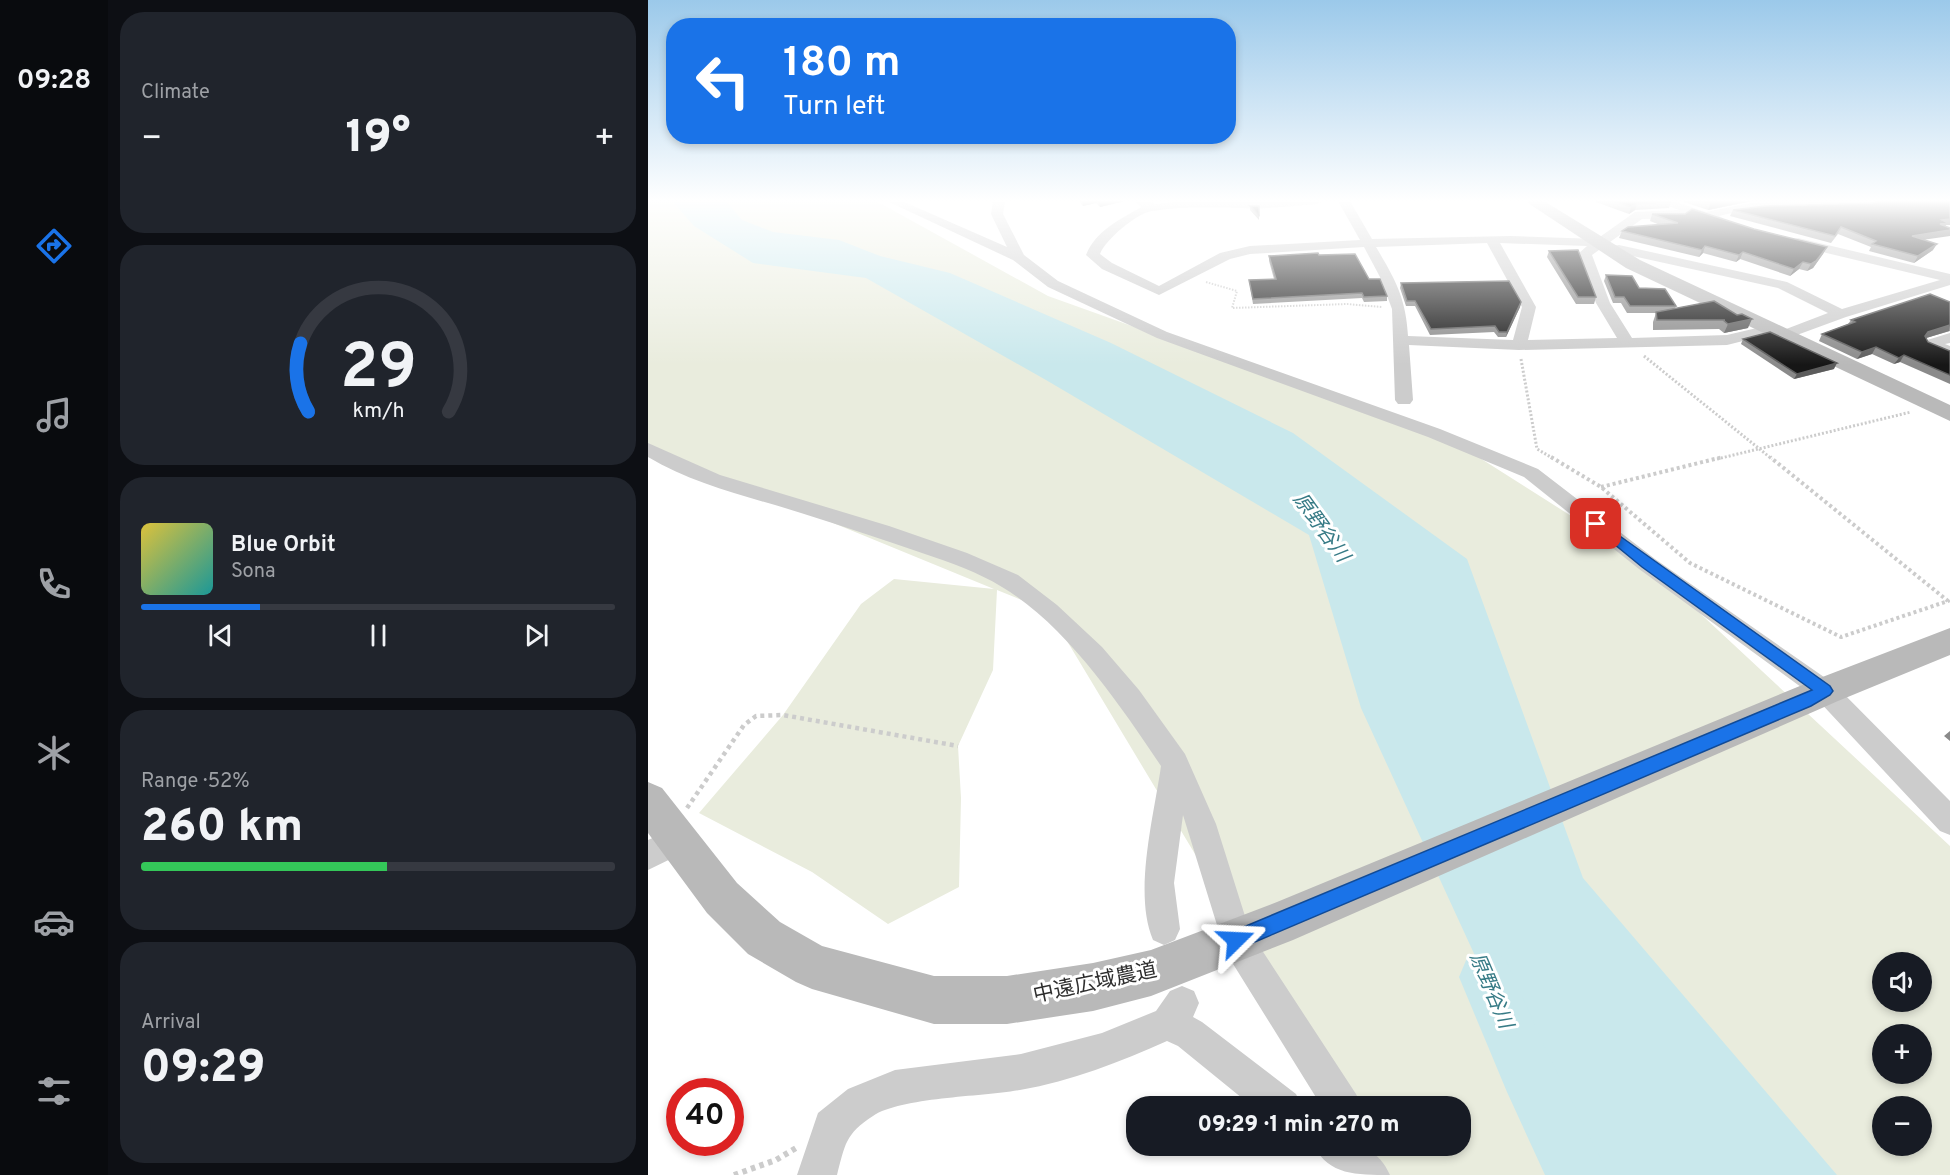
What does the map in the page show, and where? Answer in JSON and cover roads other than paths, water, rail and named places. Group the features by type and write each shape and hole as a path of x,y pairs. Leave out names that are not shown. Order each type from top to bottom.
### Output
{"street":[{"path":"1018,256 1053,284 1162,335 1434,434 1531,473 1815,696 1950,821"},
{"path":"1094,256 1107,266 1159,291 1225,256"},
{"path":"1375,256 1387,277 1400,309 1404,400"},
{"path":"1500,256 1529,306 1519,345"},
{"path":"1586,256 1603,303 1628,342"},
{"path":"1619,256 1945,408"},
{"path":"1650,256 1782,285 1841,314"},
{"path":"1853,256 1950,280"},
{"path":"1401,339 1519,345 1727,340 1780,332 1950,280"},
{"path":"1950,338 1930,344 1950,352"},
{"path":"648,449 666,460 713,479 959,558 1010,581 1049,611 1092,654 1130,698 1175,763 1201,824 1236,940 1336,1096"},
{"name":"中遠広域農道","path":"661,832 722,898 764,938 812,966 934,1000 1007,1000 1093,987 1150,973 1277,924 1950,641"},
{"path":"1164,929 1159,883 1175,763"},
{"path":"817,1175 831,1126 861,1102 896,1088 1020,1072 1103,1051 1175,1013 1190,1034 1269,1096"},
{"path":"1346,1156 1371,1175"},
{"path":"1364,1156 1371,1175"}],"water":[{"path":"742,256 880,256 950,273 1111,343 1293,433 1467,559 1583,878 1837,1175 1585,1175 1546,1110 1361,708 1309,535 1046,380 866,278 753,263"}],"waterway":[{"name":"原野谷川","path":"1486,977 1527,1072 1578,1175"}]}
